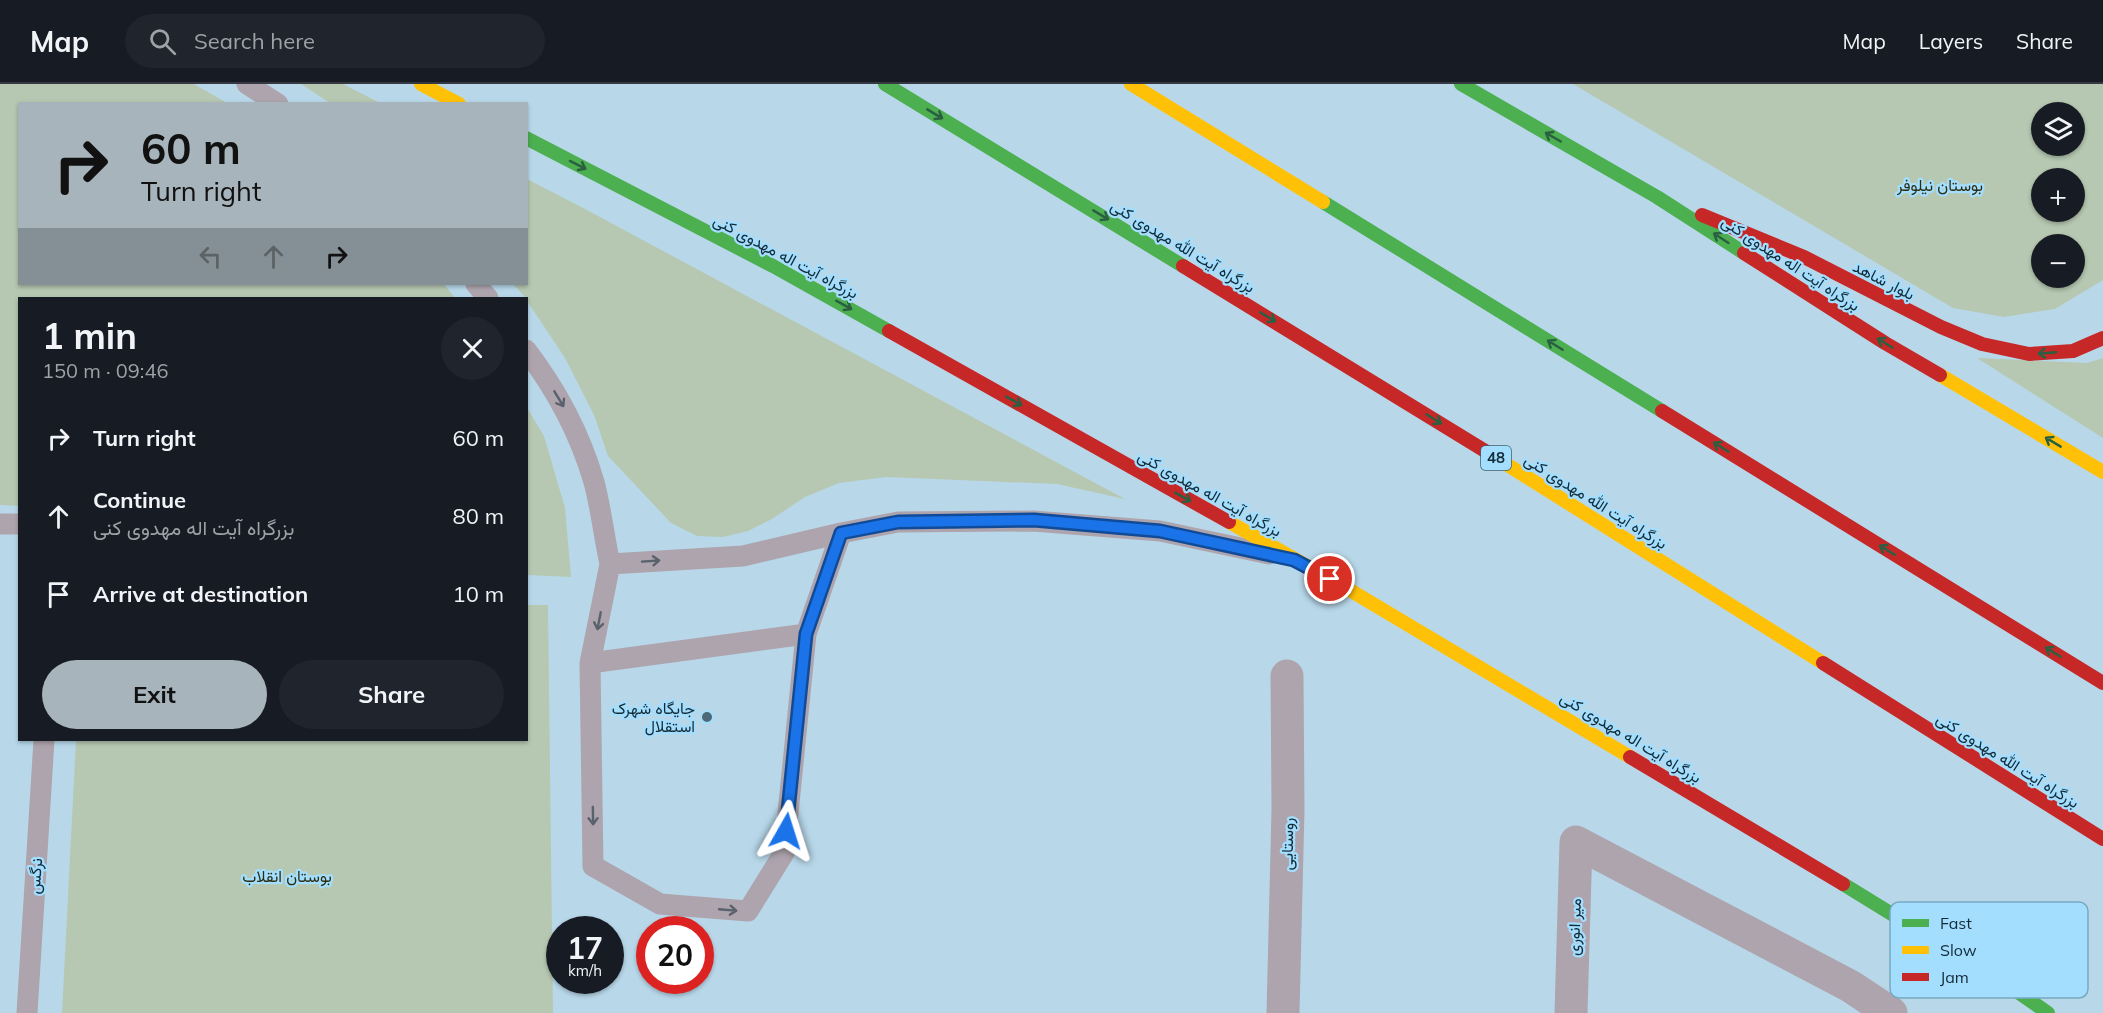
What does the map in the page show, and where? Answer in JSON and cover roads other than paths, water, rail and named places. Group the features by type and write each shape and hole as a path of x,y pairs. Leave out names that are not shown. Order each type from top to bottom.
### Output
{"main road":[{"path":"421,84 455,102"},
{"name":"بزرگراه آیت الله مهدوی کنی","path":"885,84 1423,412 2103,839"},
{"path":"1131,84 2103,683"},
{"name":"بزرگراه آیت اله مهدوی کنی","path":"1461,84 1656,197 1885,343 2103,472"},
{"name":"بزرگراه آیت اله مهدوی کنی","path":"528,139 773,266 1348,589 1890,912"},
{"name":"بلوار شاهد","path":"1656,197 1804,257 1941,327 1982,344 2029,354 2073,351 2103,339"},
{"name":"بزرگراه آیت اله مهدوی کنی","path":"2026,998 2048,1013"}],"street":[{"name":"روستایی","path":"1283,1013 1288,809 1287,676"},
{"name":"میر انوری","path":"1571,1013 1576,842 1850,1000"},
{"path":"1850,1000 1891,1013"}],"lane":[{"path":"247,84 275,102"},
{"path":"477,285 487,297"},
{"path":"528,352 540,367 570,417 594,482 610,564 591,663 593,866 660,904 748,911 784,853 806,634 841,533"},
{"path":"610,564 743,556 898,522 1034,520 1160,531 1294,560"},
{"path":"0,524 18,524"},
{"path":"591,663 806,634"},
{"name":"نرگس","path":"27,1013 44,741"}],"place":[{"name":"جایگاه شهرک استقلال","path":"707,717"}],"park label":[{"name":"بوستان نیلوفر","path":"1940,185"},
{"name":"بوستان انقلاب","path":"287,876"}]}
